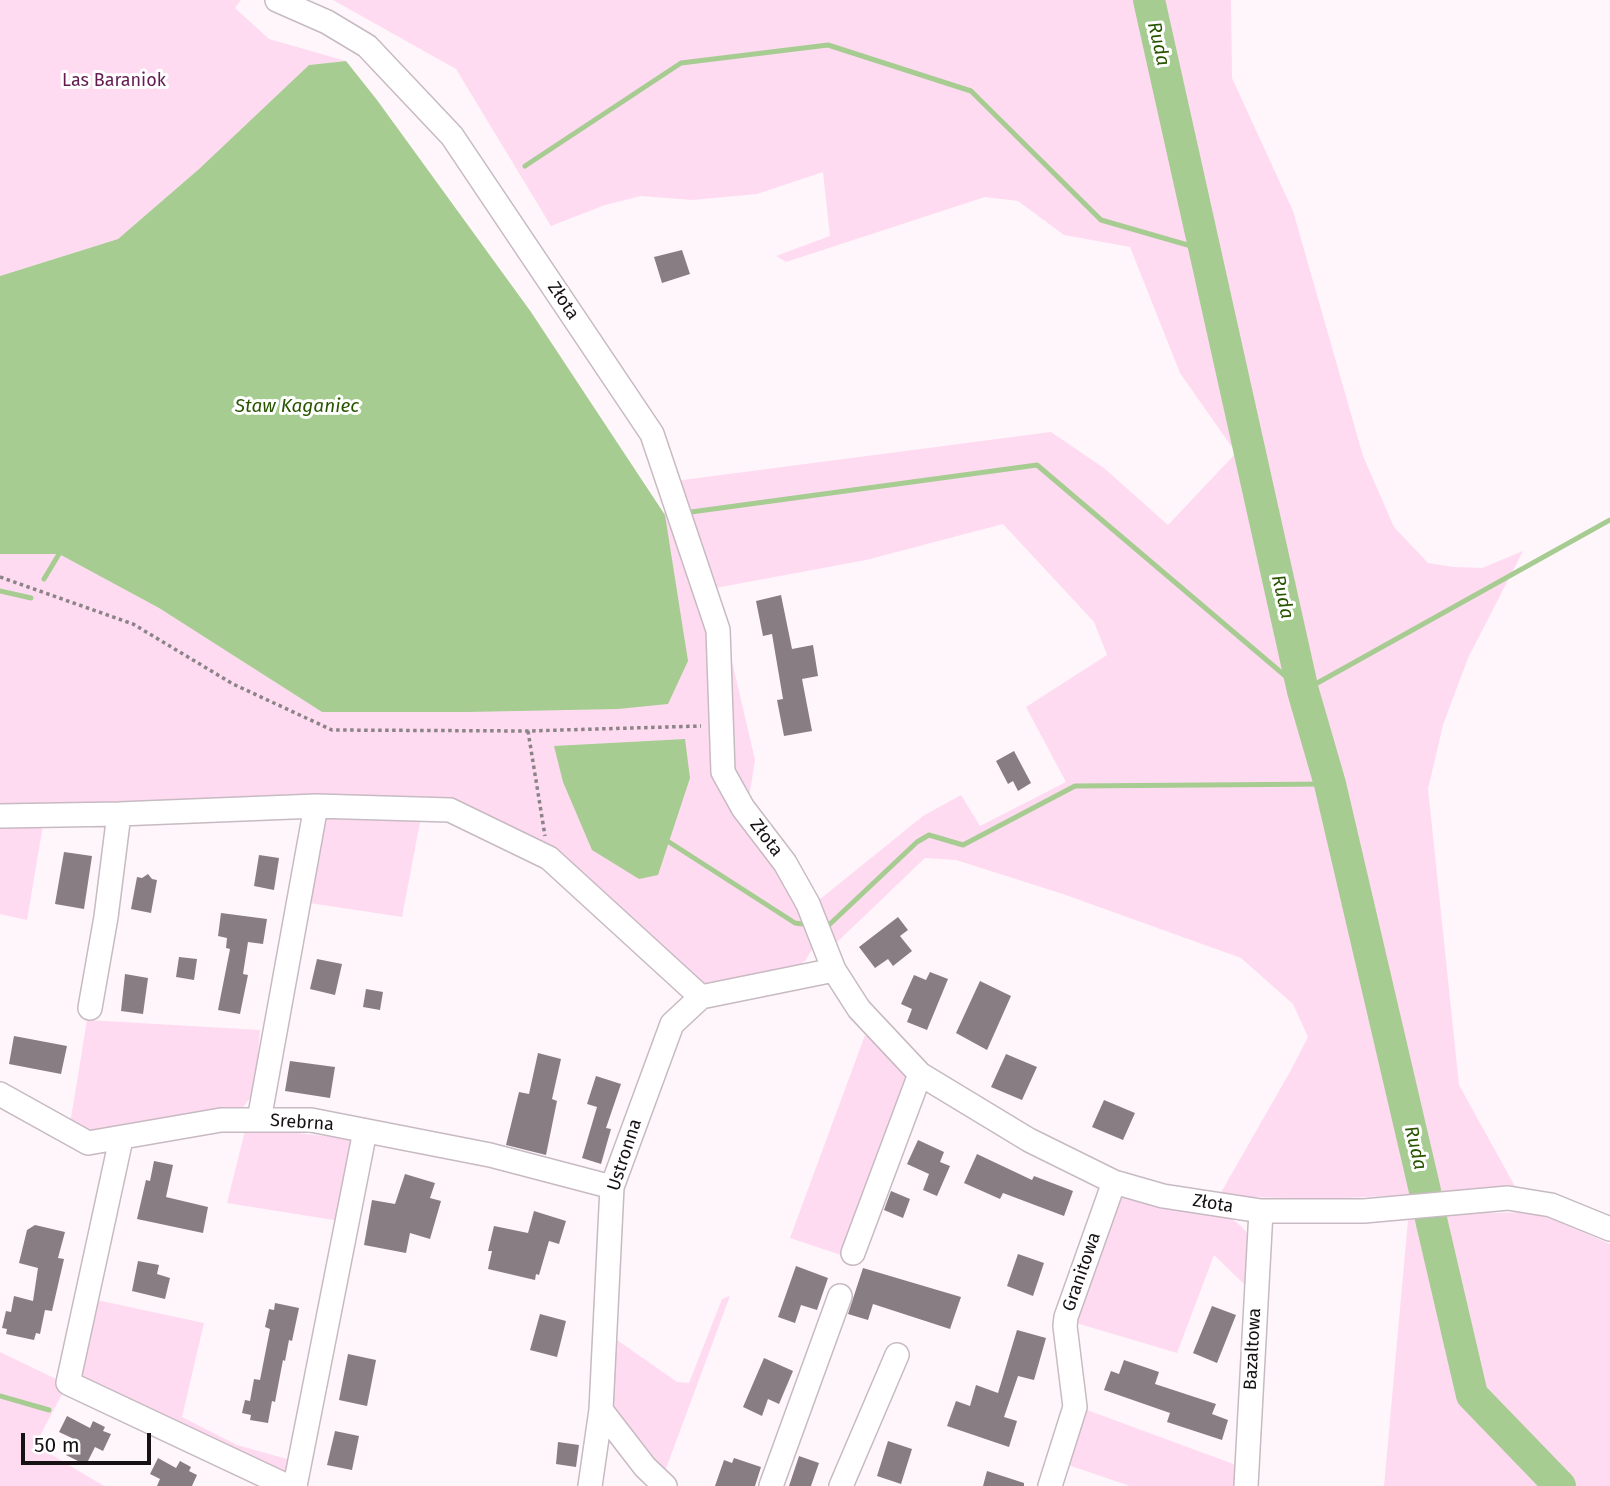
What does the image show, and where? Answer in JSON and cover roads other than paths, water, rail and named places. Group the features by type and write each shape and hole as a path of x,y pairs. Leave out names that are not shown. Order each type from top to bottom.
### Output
{"street":[{"name":"Złota","path":"277,0 327,22 367,46 452,136 652,434 718,630 723,772 743,808 785,863 808,904 834,970 859,1009 920,1074 1029,1140 1114,1182 1163,1196 1261,1211 1364,1211 1508,1198 1551,1205 1610,1229"},
{"path":"0,816 316,806 450,810 549,858 701,997 834,970"},
{"path":"259,1120 316,806"},
{"path":"90,1008 106,916 119,814"},
{"name":"Ustronna","path":"590,1486 601,1410 611,1186 672,1024 701,997"},
{"path":"853,1253 920,1074"},
{"name":"Srebrna","path":"0,1094 88,1143 221,1120 311,1120 490,1155 611,1186"},
{"path":"295,1486 365,1131"},
{"path":"121,1139 68,1382 288,1486"},
{"name":"Granitowa","path":"1050,1486 1075,1407 1066,1317 1114,1182"},
{"name":"Bazaltowa","path":"1246,1486 1261,1211"},
{"path":"771,1486 840,1296"},
{"path":"841,1486 897,1355"},
{"path":"601,1410 645,1467 665,1486"}],"water":[{"name":"Staw Kaganiec","path":"346,61 531,312 665,515 688,661 668,704 618,709 322,712 159,608 59,554 0,554 0,276 118,239 199,169 309,65"},
{"path":"685,739 690,778 658,875 639,879 592,850 563,782 554,746"}],"waterway":[{"name":"Ruda","path":"1149,0 1303,691 1330,784 1425,1191"},
{"path":"525,166 681,63 828,45 971,91 1101,220 1205,250"},
{"path":"691,512 1037,465 1303,691 1610,520"},
{"path":"44,579 59,554"},
{"path":"0,591 31,598"},
{"path":"830,924 917,842 929,835 963,845 1075,786 1330,784"},
{"path":"669,842 795,923 802,924"},
{"name":"Ruda","path":"1431,1219 1472,1395 1560,1486"},
{"path":"0,1396 49,1410"}],"park label":[{"name":"Las Baraniok","path":"114,81"}]}
